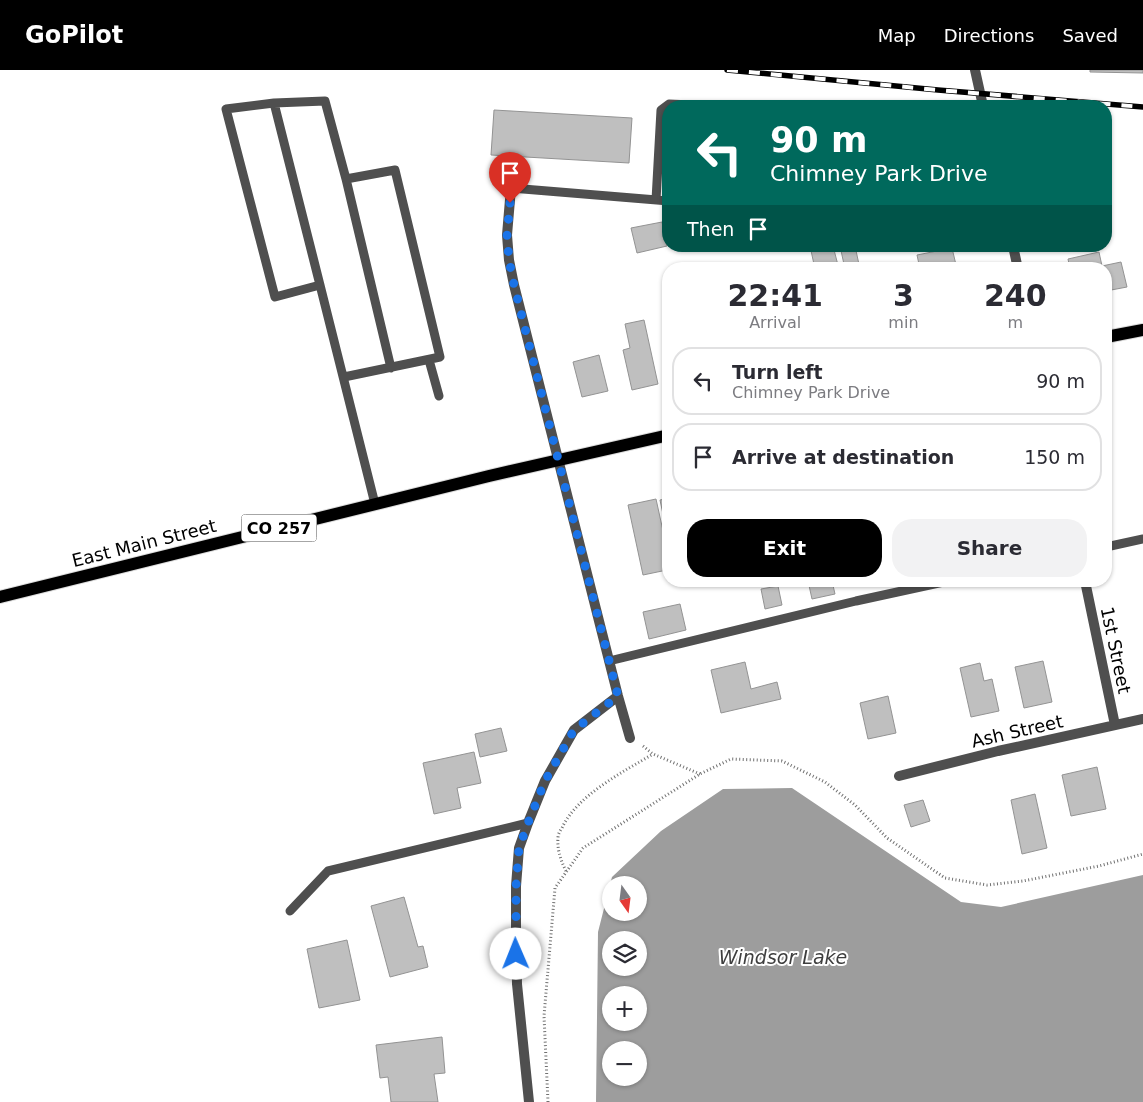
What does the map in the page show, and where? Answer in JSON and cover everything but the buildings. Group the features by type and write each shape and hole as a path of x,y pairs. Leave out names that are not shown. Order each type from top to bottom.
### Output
{"main road":[{"path":"1112,337 1143,330"},
{"name":"CO 257","path":"559,460 662,437"},
{"name":"East Main Street","path":"0,597 559,460"}],"street":[{"path":"975,70 982,100"},
{"path":"511,188 507,235 514,285 630,738"},
{"name":"1st Street","path":"1086,587 1115,725"},
{"path":"529,1102 517,984 516,886 519,848 545,781 574,730 618,696"},
{"name":"Ash Street","path":"899,776 998,751 1143,719"}],"lane":[{"path":"320,285 275,297 226,109 274,103 325,101 346,179 391,368"},
{"path":"274,103 375,504"},
{"path":"656,200 662,109"},
{"path":"344,377 440,357 395,170 346,179"},
{"path":"511,188 662,200"},
{"path":"428,360 439,396"},
{"path":"1112,546 1143,539"},
{"path":"609,661 922,587"},
{"path":"290,911 328,871 528,823"}],"path":[{"path":"630,738 653,754 700,774"},
{"path":"566,872 560,857 558,836 565,820 584,799 618,775 653,754"},
{"path":"548,1102 544,1016 555,888 583,848 700,774 731,759 782,761 825,782 855,805 887,838 945,878 987,885 1023,881 1098,866 1143,854"}],"water":[{"name":"Windsor Lake","path":"792,788 961,902 1001,907 1143,875 1143,1102 596,1102 598,932 602,916 602,921 648,921 648,876 613,876 661,831 723,789"}],"railway":[{"path":"727,70 1059,100"},
{"path":"1112,104 1143,107"}],"route":[{"path":"510,203 507,235 514,285 618,696 574,730 545,781 532,812 519,848 516,886 516,954"}]}
